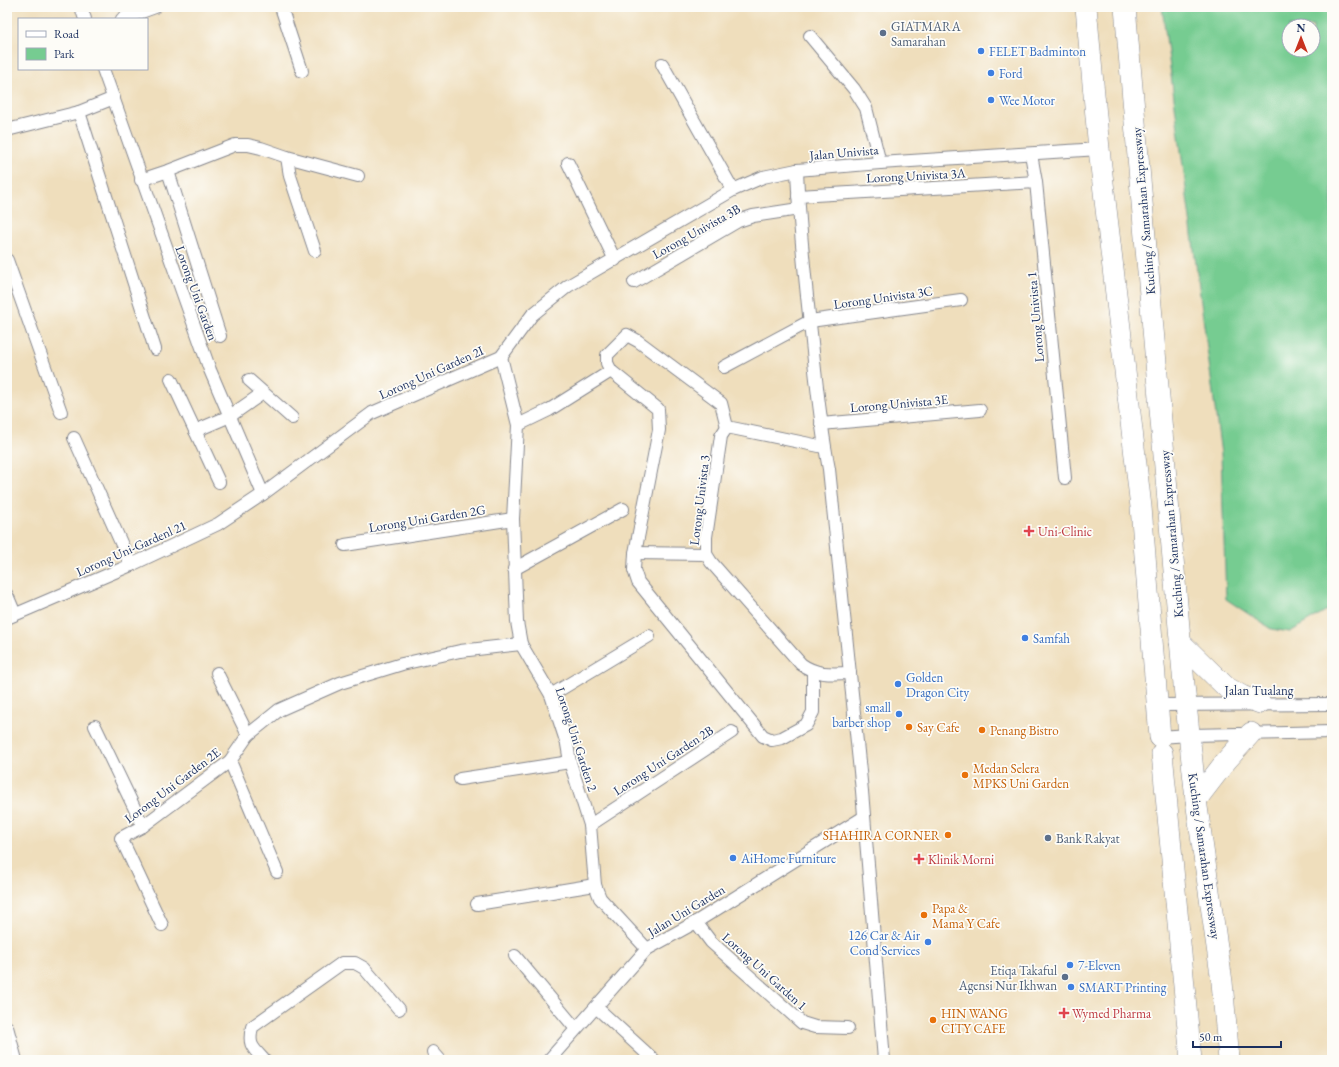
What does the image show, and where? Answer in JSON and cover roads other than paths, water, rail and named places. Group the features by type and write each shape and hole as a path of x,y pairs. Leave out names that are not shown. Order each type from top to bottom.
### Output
{"highway":[{"name":"Kuching / Samarahan Expressway","path":"1086,7 1099,149 1141,507 1161,745 1191,1060"},
{"name":"Kuching / Samarahan Expressway","path":"1125,7 1189,735 1196,800 1222,982 1229,1060"},
{"path":"1180,642 1226,687 1260,704"},
{"path":"1196,800 1226,761 1251,733"}],"street":[{"path":"81,7 85,18"},
{"path":"125,18 156,7"},
{"path":"281,7 302,71"},
{"path":"810,36 854,89 866,108 880,163"},
{"path":"662,64 733,190"},
{"name":"Lorong Uni Garden","path":"103,70 114,98 140,180 210,370 263,494"},
{"path":"7,130 79,112 114,98"},
{"path":"79,112 154,349"},
{"path":"140,180 168,171 235,145 255,147 358,176"},
{"name":"Jalan Univista","path":"501,357 532,315 568,286 733,190 763,178 797,170 880,163 1099,149"},
{"name":"Lorong Univista 1","path":"1031,154 1036,182 1065,478"},
{"path":"287,157 290,176 315,251"},
{"path":"568,163 615,260"},
{"path":"797,170 798,209 821,424 829,469 850,673 864,817 884,1060"},
{"path":"168,171 220,336"},
{"name":"Lorong Univista 3A","path":"798,196 1036,182"},
{"name":"Lorong Univista 3B","path":"634,282 738,222 753,216 798,209"},
{"path":"7,260 61,412"},
{"name":"Lorong Univista 3C","path":"810,321 961,300"},
{"path":"724,367 810,321"},
{"path":"813,671 813,712 806,725 782,738 772,740 763,736 638,582 634,570 635,553 659,430 658,409 611,371 607,363 607,355 618,342 627,335 721,402 727,427 824,447"},
{"name":"Lorong Uni Garden 2I","path":"263,494 372,413 501,357"},
{"name":"Lorong Uni Garden 2","path":"501,357 518,425 513,519 517,622 521,644 551,695 567,744 570,762 590,825 595,885 600,898 647,949"},
{"path":"518,425 549,410 611,371"},
{"path":"171,379 219,482"},
{"path":"249,380 292,418"},
{"path":"196,431 230,416 263,392"},
{"name":"Lorong Univista 3E","path":"821,424 980,410"},
{"name":"Lorong Univista 3","path":"727,427 721,436 706,537 706,554 711,562 801,664 821,674 850,673"},
{"path":"74,438 131,564"},
{"name":"Lorong Uni-Gardenl 21","path":"11,616 131,564 218,524 263,494"},
{"path":"514,569 623,509"},
{"name":"Lorong Uni Garden 2G","path":"345,545 513,519"},
{"path":"635,553 706,554"},
{"path":"7,595 11,616"},
{"path":"551,695 649,636"},
{"name":"Lorong Uni Garden 2E","path":"162,925 121,838 143,826 230,761 248,735 279,710 340,683 416,661 460,651 521,644"},
{"path":"217,673 248,735"},
{"name":"Jalan Tualang","path":"1158,705 1332,704"},
{"path":"95,726 143,826"},
{"name":"Lorong Uni Garden 2B","path":"590,825 732,732"},
{"path":"1161,745 1189,735 1332,732"},
{"path":"230,761 277,872"},
{"path":"460,779 570,762"},
{"name":"Jalan Uni Garden","path":"549,1060 647,949 696,922 864,817"},
{"path":"477,904 595,885"},
{"name":"Lorong Uni Garden 1","path":"696,922 711,942 802,1023 815,1027 848,1028"},
{"path":"515,956 576,1029"},
{"path":"264,1060 249,1040 252,1027 342,963 355,963 364,968 398,1009"},
{"path":"596,1007 654,1060"},
{"path":"7,1027 13,1057"}],"place":[{"name":"GIATMARA Samarahan","path":"883,33"},
{"name":"FELET Badminton","path":"981,51"},
{"name":"Ford","path":"991,73"},
{"name":"Wee Motor","path":"991,100"},
{"name":"Uni-Clinic","path":"1029,531"},
{"name":"Samfah","path":"1025,638"},
{"name":"Golden Dragon City","path":"898,684"},
{"name":"small barber shop","path":"899,714"},
{"name":"Say Cafe","path":"909,727"},
{"name":"Penang Bistro","path":"982,730"},
{"name":"Medan Selera MPKS Uni Garden","path":"965,775"},
{"name":"SHAHIRA CORNER","path":"948,835"},
{"name":"Bank Rakyat","path":"1048,838"},
{"name":"AiHome Furniture","path":"733,858"},
{"name":"Klinik Morni","path":"919,859"},
{"name":"Papa & Mama Y Cafe","path":"924,915"},
{"name":"126 Car & Air Cond Services","path":"928,942"},
{"name":"7-Eleven","path":"1070,965"},
{"name":"Etiqa Takaful Agensi Nur Ikhwan","path":"1065,977"},
{"name":"SMART Printing","path":"1071,987"},
{"name":"Wymed Pharma","path":"1064,1013"},
{"name":"HIN WANG CITY CAFE","path":"933,1020"}]}
